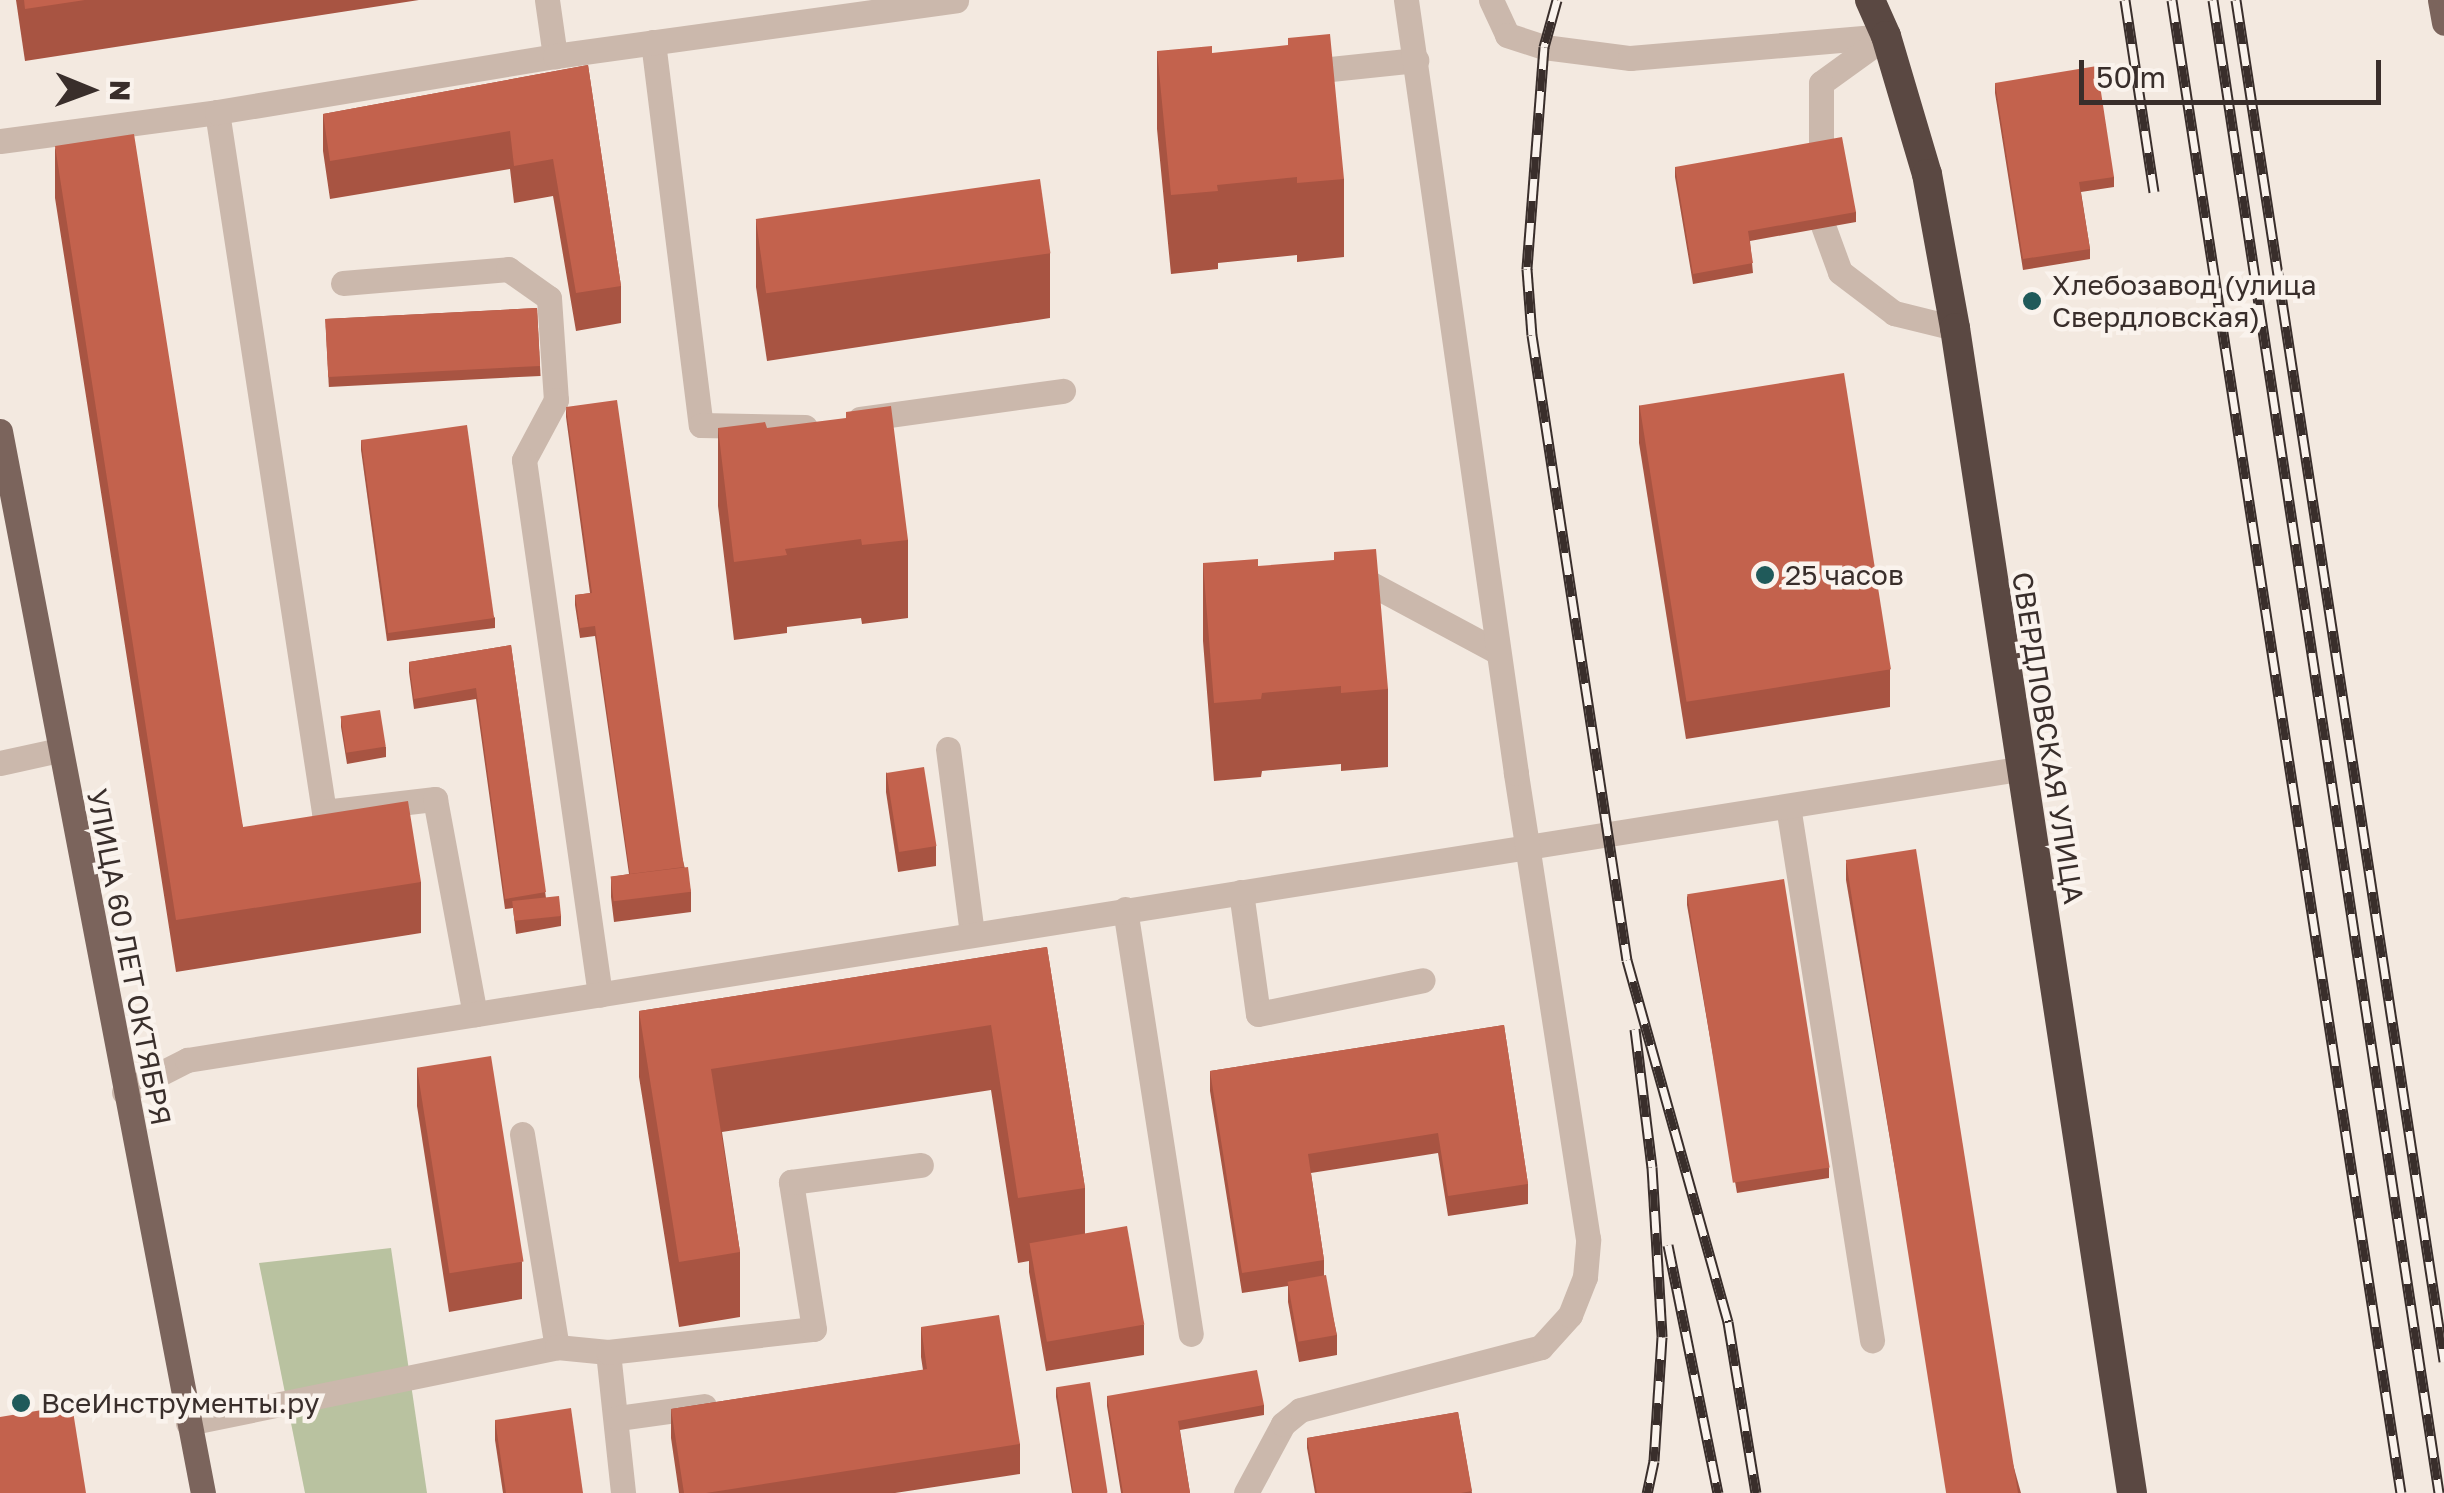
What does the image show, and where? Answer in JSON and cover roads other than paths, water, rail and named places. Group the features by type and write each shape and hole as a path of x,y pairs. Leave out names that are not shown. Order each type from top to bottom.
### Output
{"highway":[{"name":"СВЕРДЛОВСКАЯ УЛИЦА","path":"1870,0 1886,36 1927,174 1954,328 2132,1493"}],"main road":[{"path":"2440,0 2444,23"},
{"name":"УЛИЦА 60 ЛЕТ ОКТЯБРЯ","path":"0,431 204,1493"}],"street":[{"path":"547,0 555,56"},
{"path":"0,142 217,112 555,56 956,0"},
{"path":"1246,1493 1283,1424 1300,1410 1542,1347 1570,1315 1585,1277 1588,1239 1498,652 1406,0"},
{"path":"1491,0 1506,35 1544,48 1630,58 1886,36"},
{"path":"1886,36 1821,84 1821,220 1840,272 1894,313 1954,328"},
{"path":"653,42 701,425 796,428 1064,391"},
{"path":"1278,75 1416,60"},
{"path":"217,112 324,812 435,800 475,1014"},
{"path":"343,283 508,269 549,298 556,400 524,460 600,995"},
{"path":"1331,562 1498,652"},
{"path":"948,749 972,934"},
{"path":"0,763 59,750"},
{"path":"124,1092 186,1060 2019,769"},
{"path":"1788,806 1872,1340"},
{"path":"1240,892 1258,1014 1423,980"},
{"path":"1125,909 1190,1334"},
{"path":"522,1134 557,1346"},
{"path":"188,1422 557,1346 608,1352 814,1329 790,1182 921,1165"},
{"path":"608,1352 624,1493"},
{"path":"618,1418 729,1402"}],"railway":[{"path":"1557,0 1544,47 1527,269 1532,335 1627,960 1728,1322 1756,1493"},
{"path":"2125,0 2154,192"},
{"path":"2172,0 2401,1493"},
{"path":"2213,0 2439,1493"},
{"path":"2236,0 2444,1361"},
{"path":"1635,1029 1652,1167 1662,1337 1654,1461 1647,1493"},
{"path":"1668,1245 1718,1493"}],"place":[{"name":"Хлебозавод (улица Свердловская)","path":"2032,301"},
{"name":"25 часов","path":"1765,575"},
{"name":"ВсеИнструменты.ру","path":"21,1403"}]}
